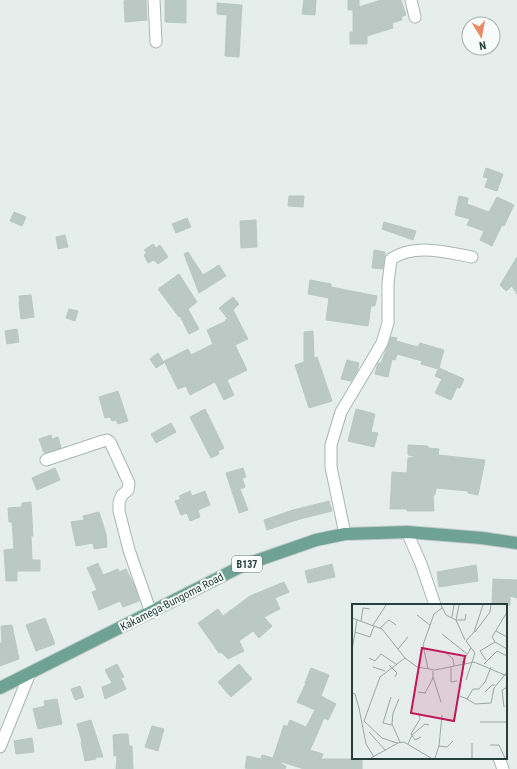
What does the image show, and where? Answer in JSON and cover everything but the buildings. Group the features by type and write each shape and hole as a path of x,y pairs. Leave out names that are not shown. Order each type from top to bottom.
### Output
{"main road":[{"name":"Kakamega-Bungoma Road","path":"0,688 244,565 316,540 345,534 407,532 482,538 517,543"}],"street":[{"path":"154,0 156,42"},
{"path":"411,0 415,17"},
{"path":"345,534 331,467 331,445 341,412 382,343 388,323 388,283 391,259 398,254 414,249 442,251 472,257"},
{"path":"46,460 103,441 110,442 129,484 128,490 122,495 119,502 119,511 129,550 151,613"},
{"path":"407,532 421,564 435,604"},
{"path":"0,747 30,673"},
{"path":"498,759 503,769"}]}
